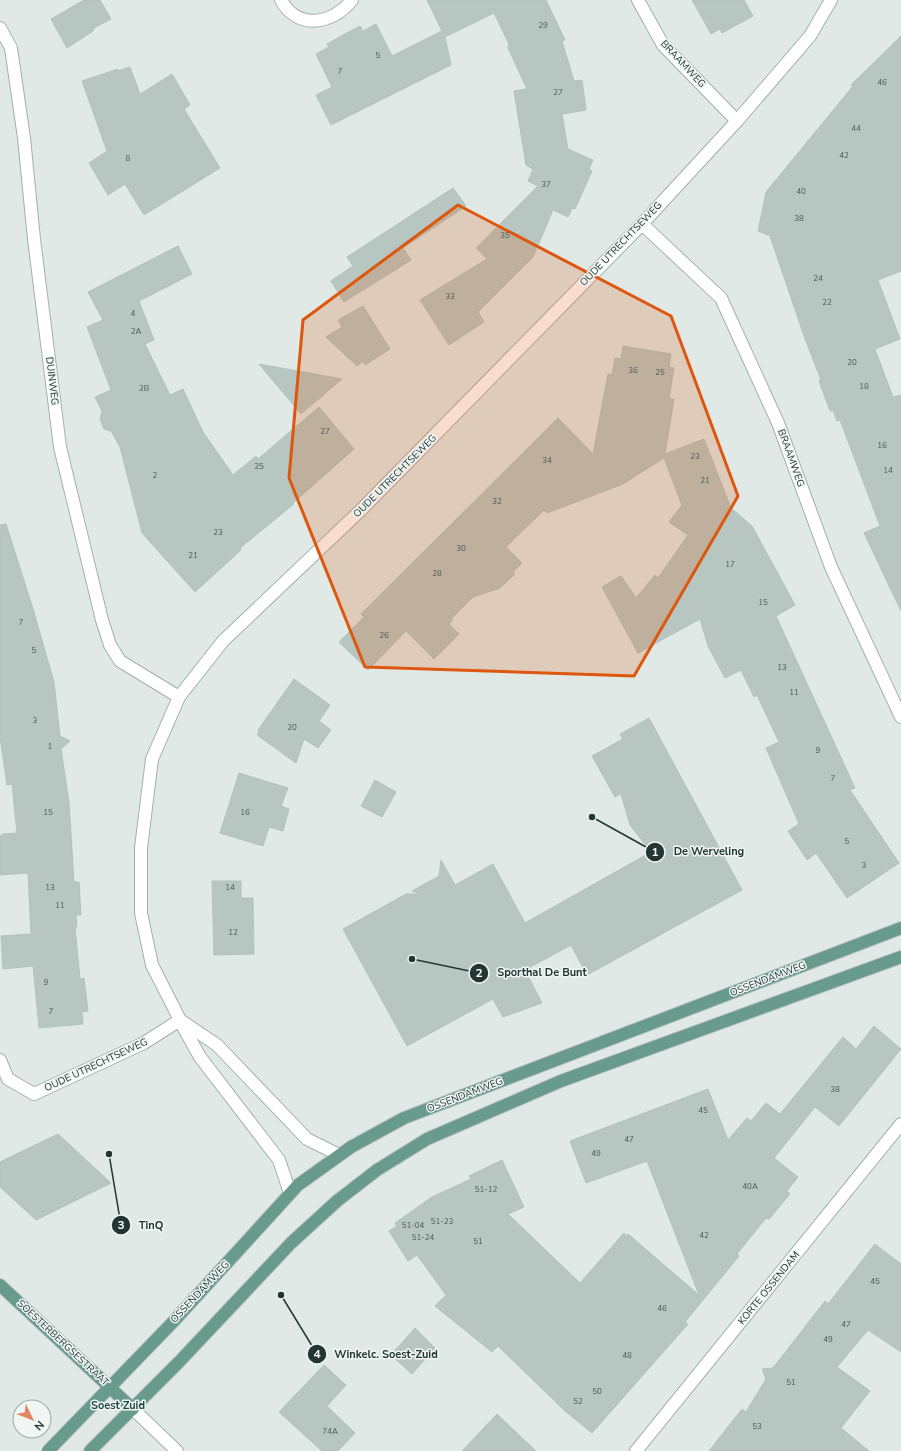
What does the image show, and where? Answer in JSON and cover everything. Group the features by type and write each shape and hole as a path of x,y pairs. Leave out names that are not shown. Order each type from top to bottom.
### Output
{"main road":[{"name":"OSSENDAMWEG","path":"48,1451 110,1388 290,1193 298,1185 351,1147 404,1118 901,928"},
{"path":"90,1451 133,1409 291,1243 336,1201 377,1170 428,1138 561,1081 901,957"},
{"name":"SOESTERBERGSESTRAAT","path":"0,1285 133,1409"}],"street":[{"path":"281,0 293,14 306,20 319,21 332,18 344,10 352,0"},
{"name":"BRAAMWEG","path":"638,0 663,45 737,121"},
{"name":"OUDE UTRECHTSEWEG","path":"290,1193 279,1160 200,1057 152,965 141,913 141,848 152,759 179,697 223,641 360,510 642,224 737,121 810,36 831,0"},
{"name":"DUINWEG","path":"0,28 11,48 60,447 102,620 110,645 120,661 179,697"},
{"name":"BRAAMWEG","path":"642,224 721,298 778,423 831,567 901,717"},
{"name":"OUDE UTRECHTSEWEG","path":"0,1060 8,1079 34,1094 144,1044 180,1020"},
{"name":"OUDE UTRECHTSEWEG","path":"180,1020 217,1045 306,1139 339,1155"},
{"name":"KORTE OSSENDAM","path":"636,1451 901,1124"},
{"name":"SOESTERBERGSESTRAAT","path":"133,1409 177,1451"}],"highlighted area":[{"path":"458,205 671,316 738,496 634,676 365,667 289,478 303,320"}],"building":[{"path":"84,0 100,0 111,19 94,28 93,31 67,48 51,19"},
{"path":"427,0 546,0 565,40 562,41 574,81 582,80 586,110 562,114 568,149 593,160 589,169 592,171 575,209 572,208 568,217 553,210 533,257 478,312 484,322 449,345 420,300 487,259 476,248 538,186 528,181 533,169 526,165 514,91 527,89 508,48 509,44 494,13 445,37 451,65 331,125 316,95 332,87 316,54 329,47 327,44 360,26 363,31 376,24 392,56 442,31"},
{"path":"692,0 744,0 753,16 722,33 720,29 711,34"},
{"path":"901,36 901,271 878,280 900,339 875,349 893,397 901,395 901,611 864,533 880,526 840,420 837,421 833,410 830,411 819,381 821,380 804,336 770,236 758,231 766,192 853,86 851,85"},
{"path":"130,67 140,94 172,74 190,105 184,109 220,168 144,215 125,184 108,195 89,163 107,151 82,81 118,69 118,71"},
{"path":"453,188 466,206 403,248 411,260 344,302 331,281 353,266 347,257"},
{"path":"178,246 192,274 139,301 154,340 145,344 170,395 183,389 203,432 233,475 256,456 258,459 319,407 354,449 293,503 294,504 240,548 241,550 195,592 142,533 120,447 111,431 104,429 100,419 102,411 95,397 111,390 87,327 103,320 88,292"},
{"path":"363,306 390,349 365,365 363,361 357,366 326,337 342,327 338,320"},
{"path":"623,346 671,354 669,367 674,368 669,399 674,399 665,454 704,439 731,508 752,526 795,605 776,616 855,788 850,790 899,863 847,898 816,853 807,860 788,831 799,824 766,748 779,742 757,695 754,697 741,670 725,678 708,646 700,619 638,653 602,587 621,576 636,598 655,575 658,578 688,535 669,522 682,505 664,458 623,484 547,513 544,510 506,547 522,563 513,572 515,574 500,588 473,597 451,619 453,620 449,624 459,634 434,659 406,631 368,670 339,642 364,617 361,614 558,418 593,454 608,374 612,375 615,358 621,359"},
{"path":"259,364 342,379 301,414"},
{"path":"6,524 54,682 60,736 70,741 61,749 69,802 74,882 79,882 81,915 76,915 77,927 75,927 80,979 84,978 88,1011 82,1012 83,1024 39,1028 33,966 3,969 1,936 31,934 28,873 0,875 0,836 3,834 17,833 12,784 7,785 0,737 0,525"},
{"path":"294,679 330,705 319,721 331,730 318,748 304,739 296,763 257,735 259,732 258,730"},
{"path":"649,718 742,890 587,975 571,945 525,970 542,1003 503,1017 493,999 407,1046 343,929 406,894 421,894 412,891 439,876 441,860 455,885 493,864 525,923 651,852 630,825 621,794 615,797 592,756 623,739 620,734"},
{"path":"239,773 288,788 281,806 289,809 283,831 269,827 263,846 220,833"},
{"path":"375,780 396,792 382,817 361,806"},
{"path":"212,881 241,881 241,898 253,898 254,954 214,955"},
{"path":"874,1026 901,1049 839,1126 815,1107 774,1158 798,1177 787,1191 790,1194 769,1219 766,1218 737,1254 739,1256 685,1322 688,1324 592,1433 565,1411 498,1346 492,1352 435,1306 446,1295 417,1255 408,1261 389,1231 397,1226 395,1223 432,1197 471,1179 469,1176 502,1160 524,1207 508,1214 580,1283 624,1233 627,1236 628,1234 699,1295 647,1161 586,1183 570,1141 708,1089 728,1140 747,1118 751,1121 766,1103 780,1114 843,1037 856,1049"},
{"path":"58,1134 111,1183 36,1220 0,1187 0,1162"},
{"path":"875,1244 901,1264 901,1352 868,1330 837,1367 870,1391 841,1428 869,1451 709,1451 742,1409 746,1412 766,1379 762,1369 773,1368 825,1301 828,1304"},
{"path":"415,1328 435,1348 412,1374 391,1355"},
{"path":"324,1365 346,1385 327,1406 355,1433 338,1451 322,1451 279,1412"},
{"path":"497,1414 536,1451 462,1451"}],"place":[{"name":"De Werveling","path":"592,817"},
{"name":"Sporthal De Bunt","path":"412,959"},
{"name":"TinQ","path":"109,1154"},
{"name":"Winkelc. Soest-Zuid","path":"281,1295"}],"district":[{"name":"Soest Zuid","path":"118,1405"}]}
